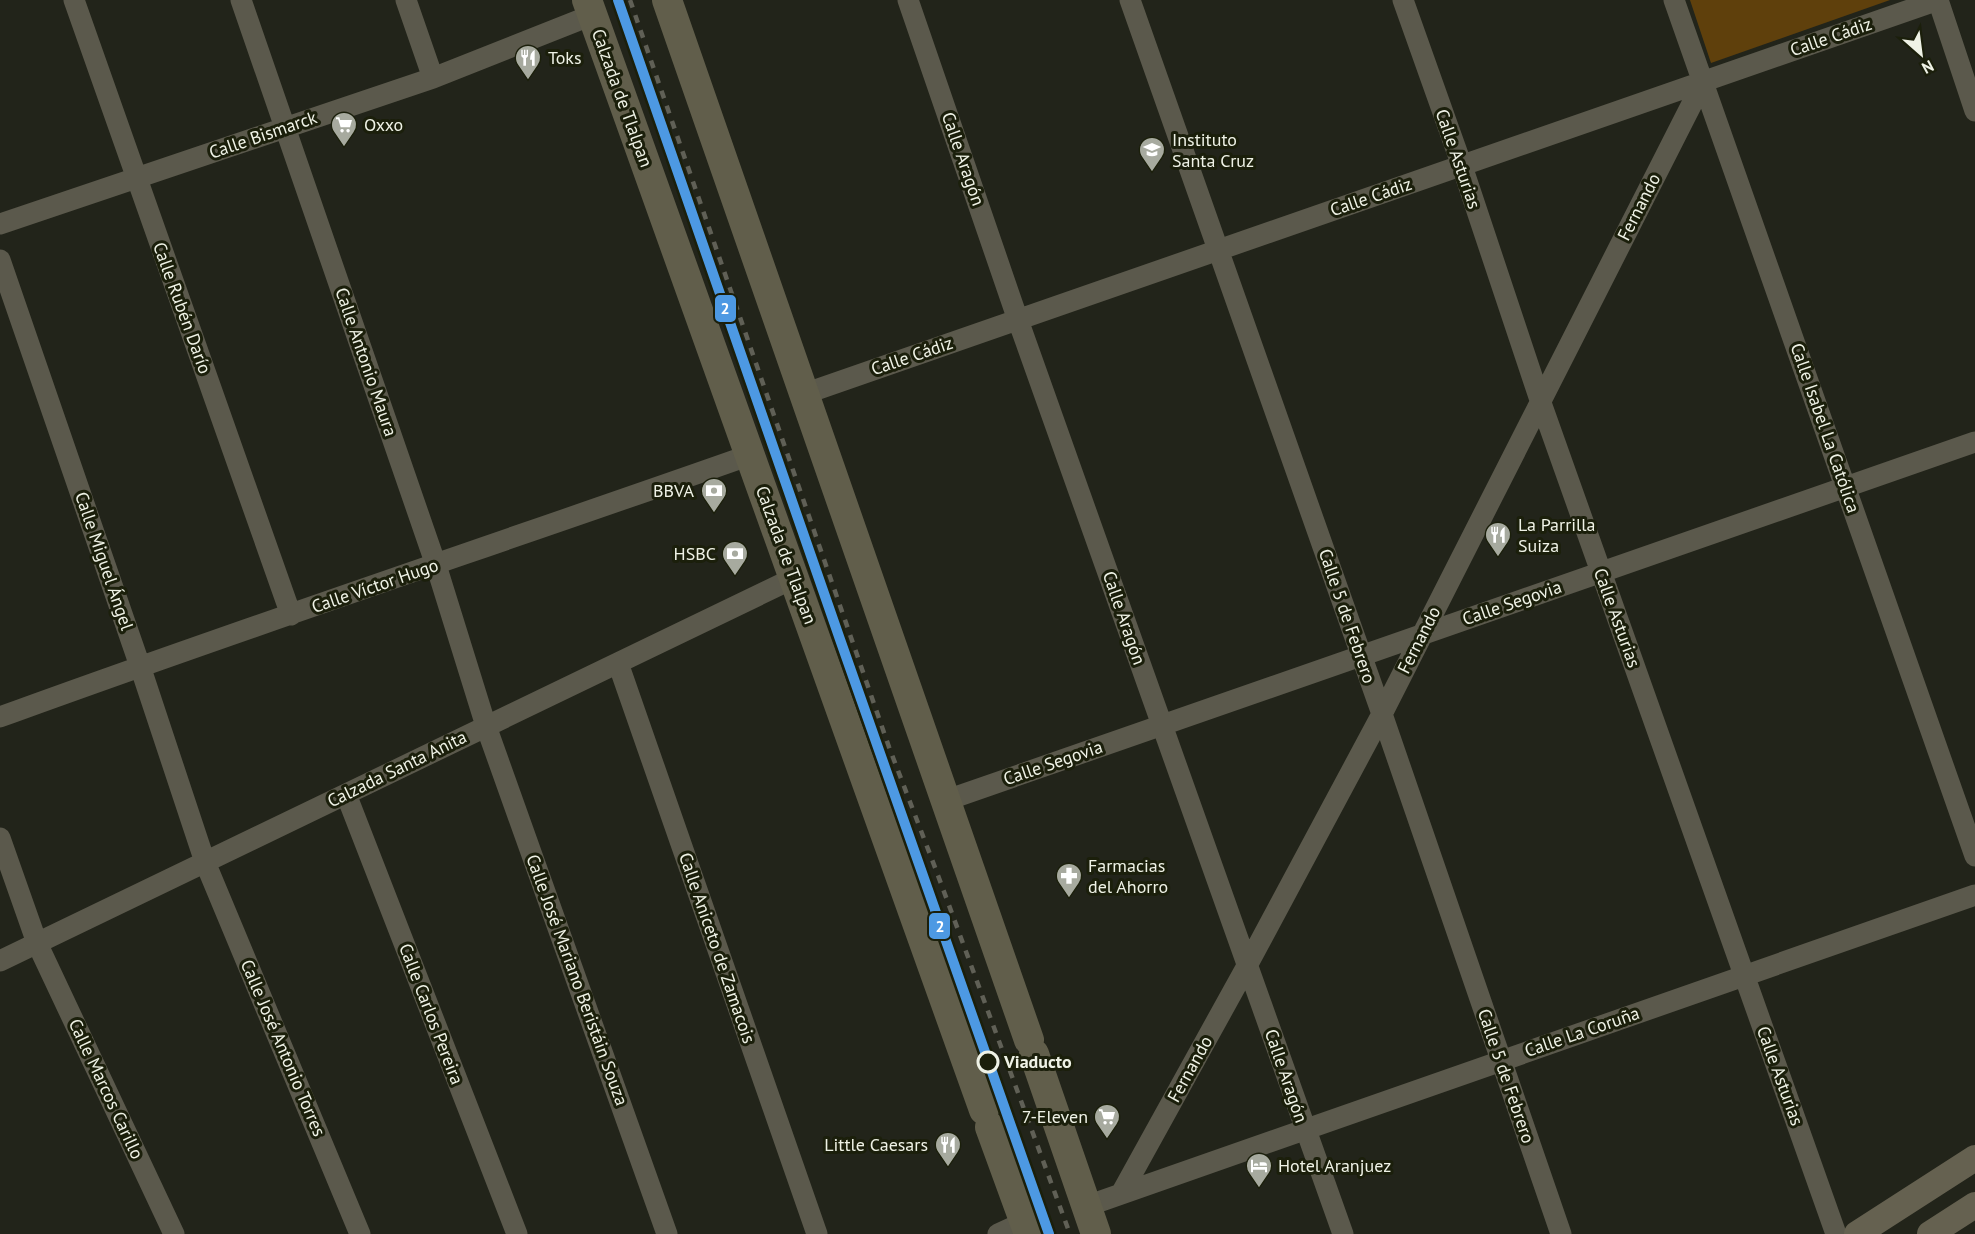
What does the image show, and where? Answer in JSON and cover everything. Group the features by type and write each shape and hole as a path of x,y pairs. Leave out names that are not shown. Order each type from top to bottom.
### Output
{"highway":[{"path":"667,0 1096,1234"},
{"name":"Calzada de Tlalpan","path":"589,7 987,1118 1017,1230"}],"main road":[{"path":"1857,1234 1975,1158"},
{"path":"1930,1234 1975,1205"}],"street":[{"name":"Calle Rubén Darío","path":"74,0 291,615"},
{"name":"Calle Antonio Maura","path":"242,0 436,565 486,726"},
{"path":"406,0 433,78"},
{"name":"Calle Aragón","path":"908,0 1018,320 1343,1234"},
{"name":"Calle 5 de Febrero","path":"1130,0 1382,714 1561,1234"},
{"name":"Calle Asturias","path":"1403,0 1462,166 1540,400 1836,1234"},
{"name":"Calle Isabel La Católica","path":"1674,0 1975,856"},
{"path":"1938,0 1975,111"},
{"name":"Calle Cádiz","path":"804,394 1938,0"},
{"name":"Calle Bismarck","path":"0,224 433,78 589,7"},
{"name":"Fernando","path":"1122,1192 1382,714 1703,82"},
{"name":"Calle Miguel Ángel","path":"0,260 205,862"},
{"name":"Calle Segovia","path":"946,800 1975,442"},
{"name":"Calle Víctor Hugo","path":"0,717 140,666 750,455"},
{"name":"Calzada Santa Anita","path":"0,961 794,578"},
{"name":"Calle Aniceto de Zamacois","path":"618,663 817,1234"},
{"name":"Calle José Mariano Beristáin Souza","path":"486,726 668,1234"},
{"name":"Calle Carlos Pereira","path":"346,794 517,1234"},
{"name":"Calle Marcos Carillo","path":"0,838 37,943 174,1234"},
{"name":"Calle José Antonio Torres","path":"205,862 360,1234"},
{"name":"Calle La Coruña","path":"1086,1206 1975,895"}],"shaded area":[{"path":"1690,0 1890,0 1711,63"}],"railway":[{"path":"630,0 889,747 1070,1234"}],"transit line":[{"name":"2","path":"618,0 1049,1234"}],"place":[{"name":"Toks","path":"528,81"},
{"name":"Oxxo","path":"344,148"},
{"name":"Instituto Santa Cruz","path":"1152,173"},
{"name":"BBVA","path":"714,514"},
{"name":"La Parrilla Suiza","path":"1498,558"},
{"name":"HSBC","path":"735,577"},
{"name":"Farmacias del Ahorro","path":"1069,899"},
{"name":"Viaducto","path":"988,1062"},
{"name":"7-Eleven","path":"1107,1140"},
{"name":"Little Caesars","path":"948,1168"},
{"name":"Hotel Aranjuez","path":"1259,1189"}]}
